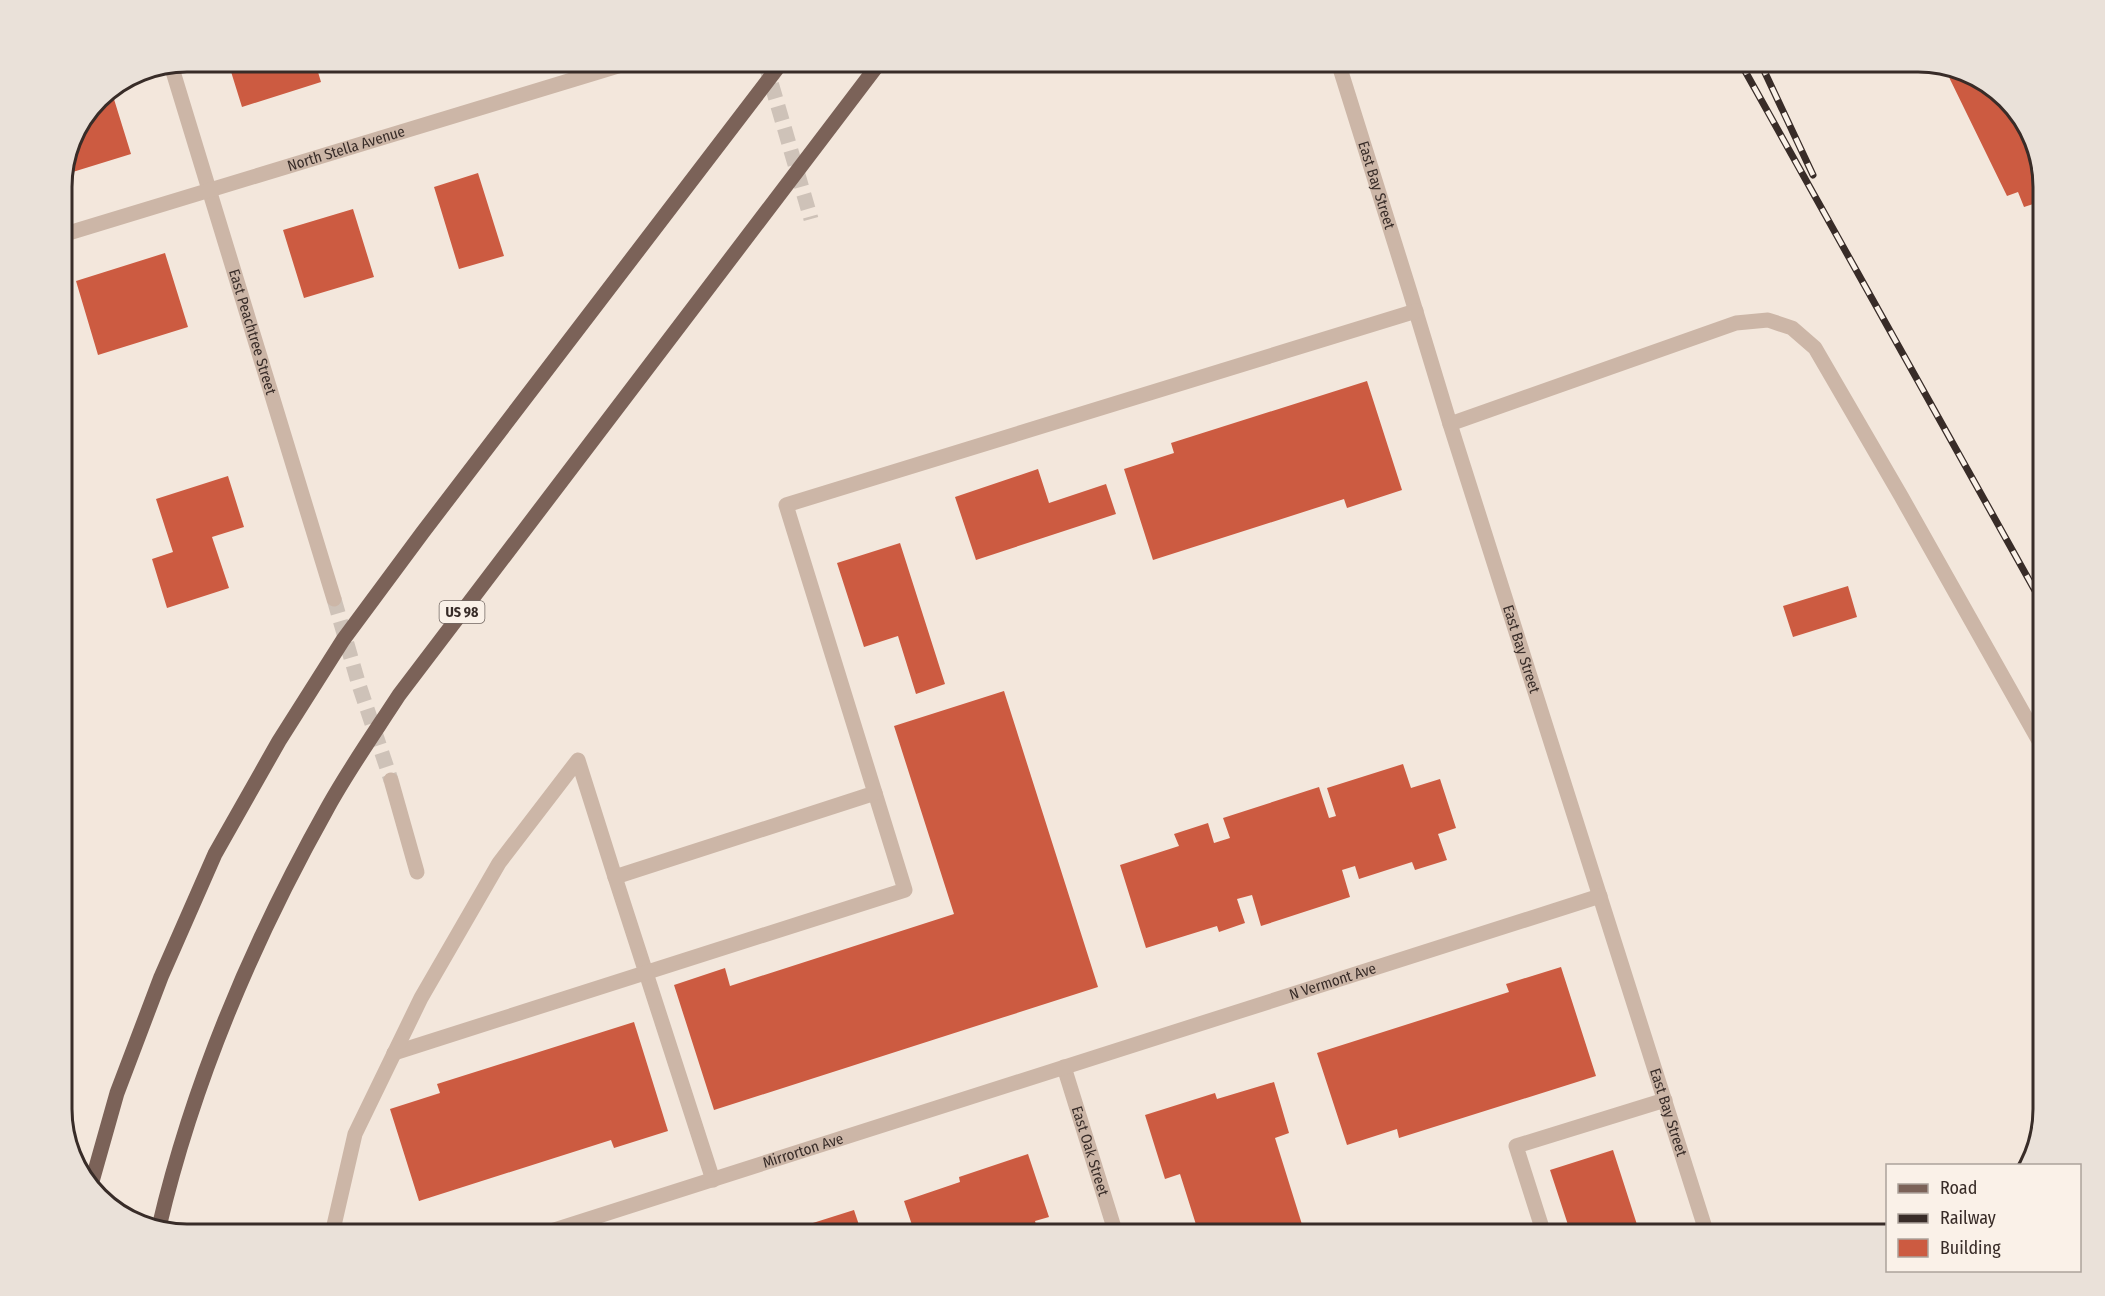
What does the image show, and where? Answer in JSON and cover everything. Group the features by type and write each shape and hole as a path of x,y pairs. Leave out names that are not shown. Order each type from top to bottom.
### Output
{"main road":[{"path":"94,1176 117,1093 161,977 215,854 279,741 343,640 774,72"},
{"name":"US 98","path":"161,1221 171,1177 211,1056 264,931 328,806 399,695 872,72"}],"street":[{"name":"North Stella Avenue","path":"72,232 598,72"},
{"name":"East Bay Street","path":"1341,72 1416,310 1449,424 1704,1224"},
{"name":"East Peachtree Street","path":"173,73 334,599"},
{"path":"394,1053 905,890 786,505 1416,310"},
{"path":"1449,424 1736,324 1768,320 1792,328 1815,348 2033,730"},
{"path":"334,1224 355,1134 421,998 499,862 578,760 713,1180"},
{"path":"391,780 417,872"},
{"path":"615,877 875,793"},
{"name":"N Vermont Ave","path":"1064,1067 1600,896"},
{"name":"Mirrorton Ave","path":"574,1224 1064,1067"},
{"name":"East Oak Street","path":"1064,1067 1113,1224"},
{"path":"1541,1224 1516,1146 1665,1100"}],"building":[{"path":"231,72 318,72 321,82 242,107"},
{"path":"1949,76 1982,91 2004,111 2021,136 2031,165 2033,204 2024,207 2018,192 2007,196"},
{"path":"114,99 131,154 73,172 81,143 91,123"},
{"path":"478,173 504,256 459,269 434,187"},
{"path":"353,209 374,277 304,298 283,230"},
{"path":"165,253 188,327 98,355 76,281"},
{"path":"1367,381 1402,490 1347,508 1344,499 1153,560 1124,469 1174,453 1171,443"},
{"path":"1038,469 1049,503 1106,484 1116,514 976,560 955,497"},
{"path":"228,476 244,527 212,537 229,588 167,608 152,559 173,552 156,499"},
{"path":"900,543 945,684 916,694 898,636 864,647 837,563"},
{"path":"1848,586 1857,617 1793,637 1783,606"},
{"path":"1004,691 1098,987 714,1110 674,985 725,968 730,986 954,914 894,726"},
{"path":"1403,764 1411,788 1440,779 1456,828 1438,834 1447,860 1415,870 1412,862 1359,879 1355,866 1342,870 1350,897 1261,926 1252,895 1237,899 1245,923 1219,932 1217,926 1146,948 1120,865 1179,846 1174,834 1208,823 1214,843 1230,838 1223,818 1319,787 1329,818 1336,816 1327,788"},
{"path":"1561,967 1596,1076 1399,1138 1397,1129 1347,1145 1317,1053 1509,992 1506,984"},
{"path":"634,1022 668,1131 614,1148 611,1140 419,1201 390,1109 440,1093 437,1084"},
{"path":"1274,1082 1289,1133 1275,1138 1302,1224 1196,1224 1180,1174 1165,1179 1145,1115 1215,1093 1217,1099"},
{"path":"1613,1150 1637,1224 1568,1224 1550,1170"},
{"path":"1028,1154 1049,1217 1035,1221 1036,1224 912,1224 904,1201 960,1182 959,1177"},
{"path":"854,1210 859,1224 810,1224"}],"tunnel":[{"path":"768,72 811,219"},
{"path":"334,599 358,682 391,780"}],"railway":[{"path":"1746,72 2033,587"},
{"path":"1765,72 1813,175"}]}
